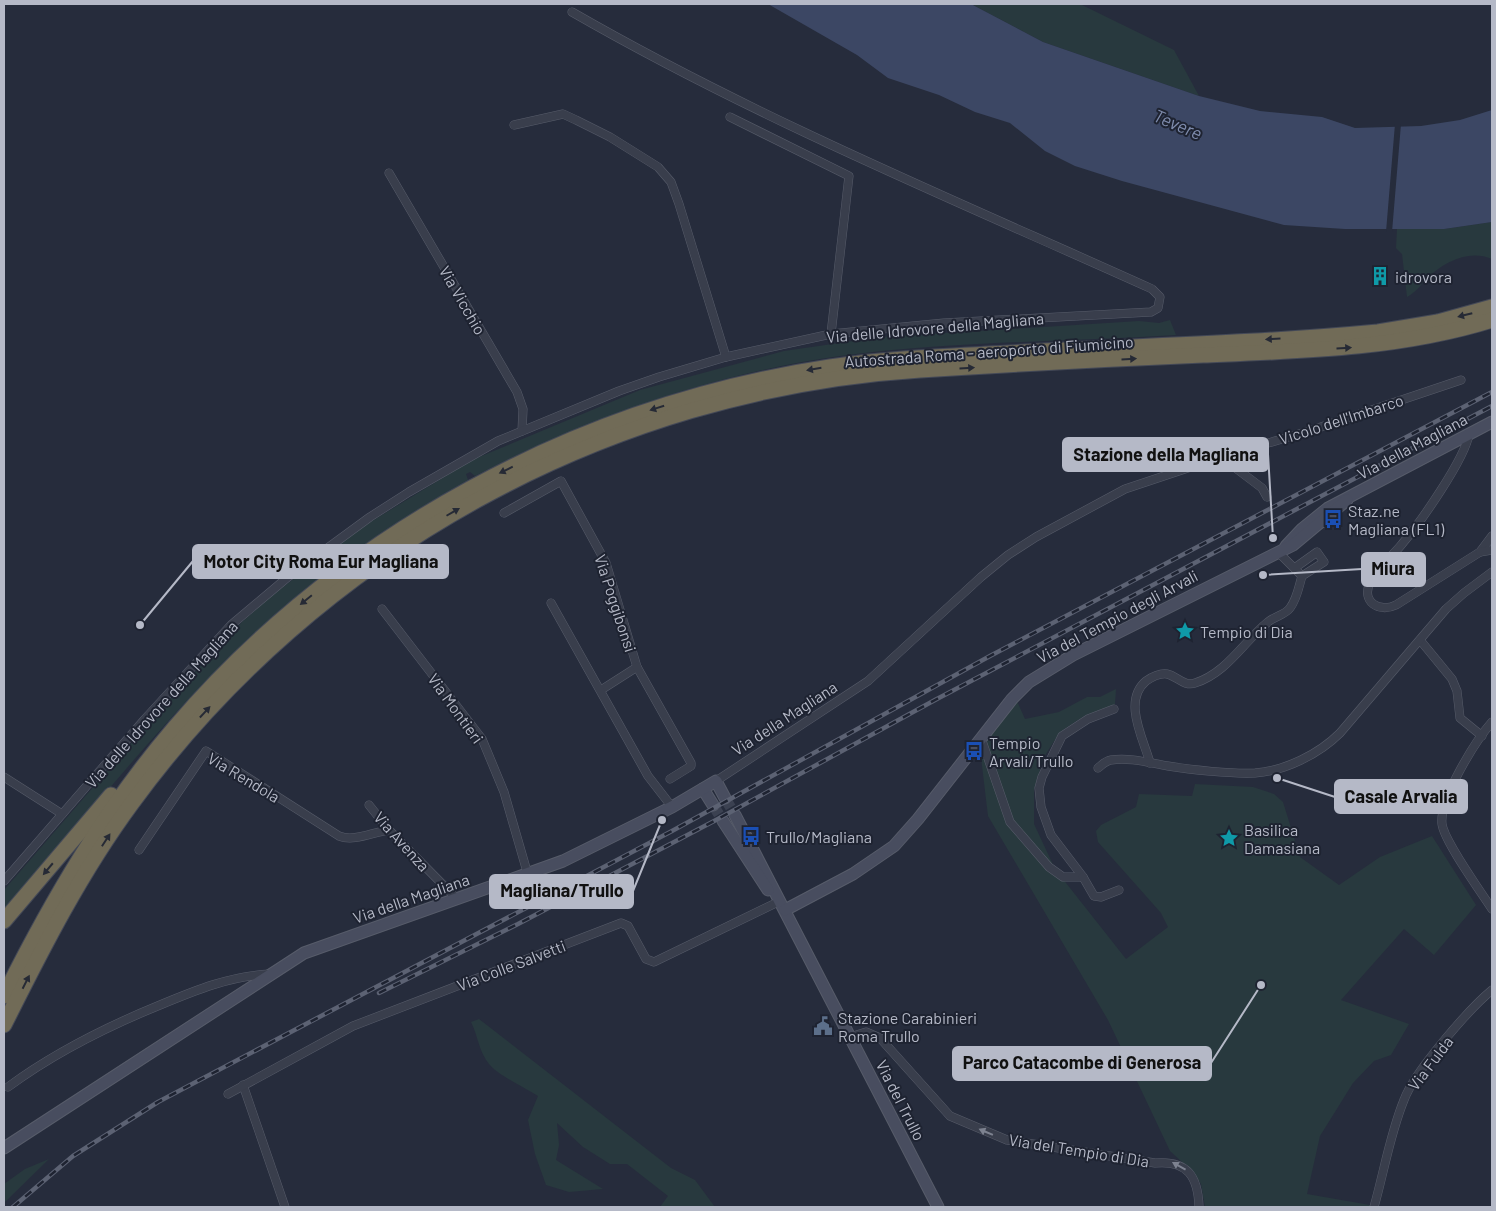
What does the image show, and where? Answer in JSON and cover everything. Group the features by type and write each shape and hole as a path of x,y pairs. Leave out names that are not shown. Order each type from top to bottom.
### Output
{"highway":[{"name":"Autostrada Roma - aeroporto di Fiumicino","path":"4,996 56,896 126,789 174,728 226,673 282,620 344,570 411,523 476,485 552,448 677,401 767,378 872,362 1440,328 1492,307"},
{"name":"Autostrada Roma - aeroporto di Fiumicino","path":"4,1025 50,933 95,856 134,800 201,717 279,640 340,588 436,522 514,480 594,444 671,417 757,393 823,381 915,370 1349,347 1440,328 1492,320"},
{"path":"4,921 140,762 174,728"}],"main road":[{"name":"Via della Magliana","path":"1281,551 1313,518 1328,508 1348,500 1389,475 1492,422"},
{"name":"Via del Tempio degli Arvali","path":"782,906 853,874 894,846 1020,689 1055,664 1281,551"},
{"name":"Via della Magliana","path":"4,1148 310,950 528,875 575,856 672,807 716,781"},
{"path":"716,781 725,798"},
{"path":"703,789 713,805"},
{"name":"Via del Trullo","path":"735,815 938,1207"},
{"name":"Via del Trullo","path":"723,821 757,875 782,906"}],"street":[{"name":"Via delle Idrovore della Magliana","path":"4,881 206,651 270,592 333,543 409,492 482,449 619,391 726,357 831,334 944,323 1151,312 1158,308 1160,301 1158,294 1152,289 797,130 632,47 572,12"},
{"path":"514,125 562,114 610,137 658,167 671,182 674,189 726,357"},
{"path":"730,117 849,176 831,334"},
{"name":"Via Vicchio","path":"388,173 517,392 523,409 522,432"},
{"name":"Vicolo dell'Imbarco","path":"1221,457 1309,431 1461,380"},
{"path":"1469,434 1465,451 1408,538 1370,581 1368,599 1372,604 1380,608 1396,605 1480,552 1492,549 1490,542 1492,537"},
{"path":"1221,457 1262,488 1267,497"},
{"name":"Via della Magliana","path":"716,781 868,681 981,577 1008,555 1036,537 1125,489 1221,457"},
{"name":"Via Poggibonsi","path":"504,513 561,481 606,564 636,667 601,690"},
{"path":"1480,552 1492,537"},
{"path":"1281,551 1302,576"},
{"path":"1150,763 1136,717 1137,691 1144,683 1160,675 1175,676 1189,684 1196,683 1237,654 1267,622 1288,611 1293,604 1302,576 1324,562 1317,552 1296,567"},
{"path":"1098,768 1105,762 1114,760 1250,773 1273,769 1298,760 1325,746 1335,738 1455,600 1492,572"},
{"path":"550,603 648,776 672,807"},
{"name":"Via Montieri","path":"382,609 482,739 504,792 528,875"},
{"path":"1420,640 1452,679 1457,691 1460,718 1482,736"},
{"path":"636,667 691,763 691,766 670,779"},
{"path":"1114,709 1088,719 1062,736 1042,777 1039,788 1040,807 1051,834 1083,877 1094,896 1101,896 1119,890"},
{"path":"1492,722 1489,731 1482,736 1445,802 1442,824 1448,838 1492,909"},
{"path":"982,738 1010,822 1049,867 1063,877 1083,877"},
{"name":"Via Rendola","path":"139,850 206,750 339,836 354,839 370,832 389,830"},
{"path":"4,777 62,814"},
{"name":"Via Avenza","path":"369,805 389,830 457,899"},
{"name":"Via Colle Salvetti","path":"228,1094 353,1026 621,923 628,926 646,959 654,962 782,906"},
{"path":"8,1087 34,1068 125,1020 223,981 244,975 272,974"},
{"name":"Via Fulda","path":"1374,1207 1402,1106 1410,1086 1471,1010 1492,990"},
{"name":"Via del Tempio di Dia","path":"850,1037 866,1032 880,1038 950,1116 1004,1139 1155,1163 1171,1162 1179,1164 1192,1178 1198,1207"},
{"path":"243,1085 285,1207"}],"shaded area":[{"path":"971,4 1080,4 1174,50 1199,96 1043,42"},
{"path":"1492,222 1492,259 1475,255 1449,262 1434,272 1407,297 1402,254 1396,248 1397,229 1444,229"},
{"path":"1170,320 1176,335 924,347 840,356 745,374 699,386 607,417 518,455 475,476 470,472 466,474 468,480 390,527 316,580 234,653 132,761 4,913 4,890 167,702 243,621 271,596 364,526 472,460 640,390 784,351 881,337 1139,321 1159,323"},
{"path":"1116,689 1115,704 1078,720 1060,732 1044,757 1034,790 1034,824 1055,869 1126,959 1168,927 1161,913 1098,842 1096,831 1101,825 1136,807 1139,794 1192,796 1195,784 1253,787 1274,794 1283,802 1300,857 1339,885 1380,857 1432,836 1476,905 1434,955 1404,929 1341,1000 1409,1024 1391,1055 1374,1061 1353,1083 1320,1136 1307,1194 1370,1205 1370,1207 1205,1207 1201,1184 1194,1173 1170,1151 1108,1020 988,816 980,749 1016,699 1025,719 1059,712 1087,697 1100,697"},
{"path":"479,1019 671,1168 695,1180 715,1207 660,1207 668,1196 627,1164 610,1164 583,1147 557,1123 559,1145 556,1160 603,1189 569,1192 546,1185 535,1154 528,1120 538,1096 505,1077 489,1064 483,1054 471,1022"},
{"path":"49,1159 4,1203 4,1184 25,1169"}],"water":[{"name":"Tevere","path":"768,4 971,4 1043,42 1199,96 1260,111 1322,117 1355,128 1421,126 1460,120 1492,110 1492,222 1444,229 1345,229 1284,225 1122,181 1075,166 1045,151 1010,123 975,112 939,95 888,78 857,55"}],"pier":[{"path":"1395,124 1401,124 1392,232 1386,232"}],"tunnel":[{"path":"725,798 735,815"},
{"path":"713,805 723,821"}],"railway":[{"path":"13,1207 73,1156 158,1102 672,831 990,656 1492,392"},
{"path":"379,993 518,924 716,820 935,700 1492,406"}],"place":[{"name":"idrovora","path":"1380,276"},
{"name":"Staz.ne Magliana (FL1)","path":"1333,519"},
{"name":"Stazione della Magliana","path":"1273,538"},
{"name":"Miura","path":"1263,575"},
{"name":"Motor City Roma Eur Magliana","path":"140,625"},
{"name":"Tempio di Dia","path":"1185,631"},
{"name":"Tempio Arvali/Trullo","path":"974,751"},
{"name":"Casale Arvalia","path":"1277,778"},
{"name":"Magliana/Trullo","path":"662,820"},
{"name":"Trullo/Magliana","path":"751,836"},
{"name":"Basilica Damasiana","path":"1229,838"},
{"name":"Parco Catacombe di Generosa","path":"1261,985"},
{"name":"Stazione Carabinieri Roma Trullo","path":"823,1026"}]}
